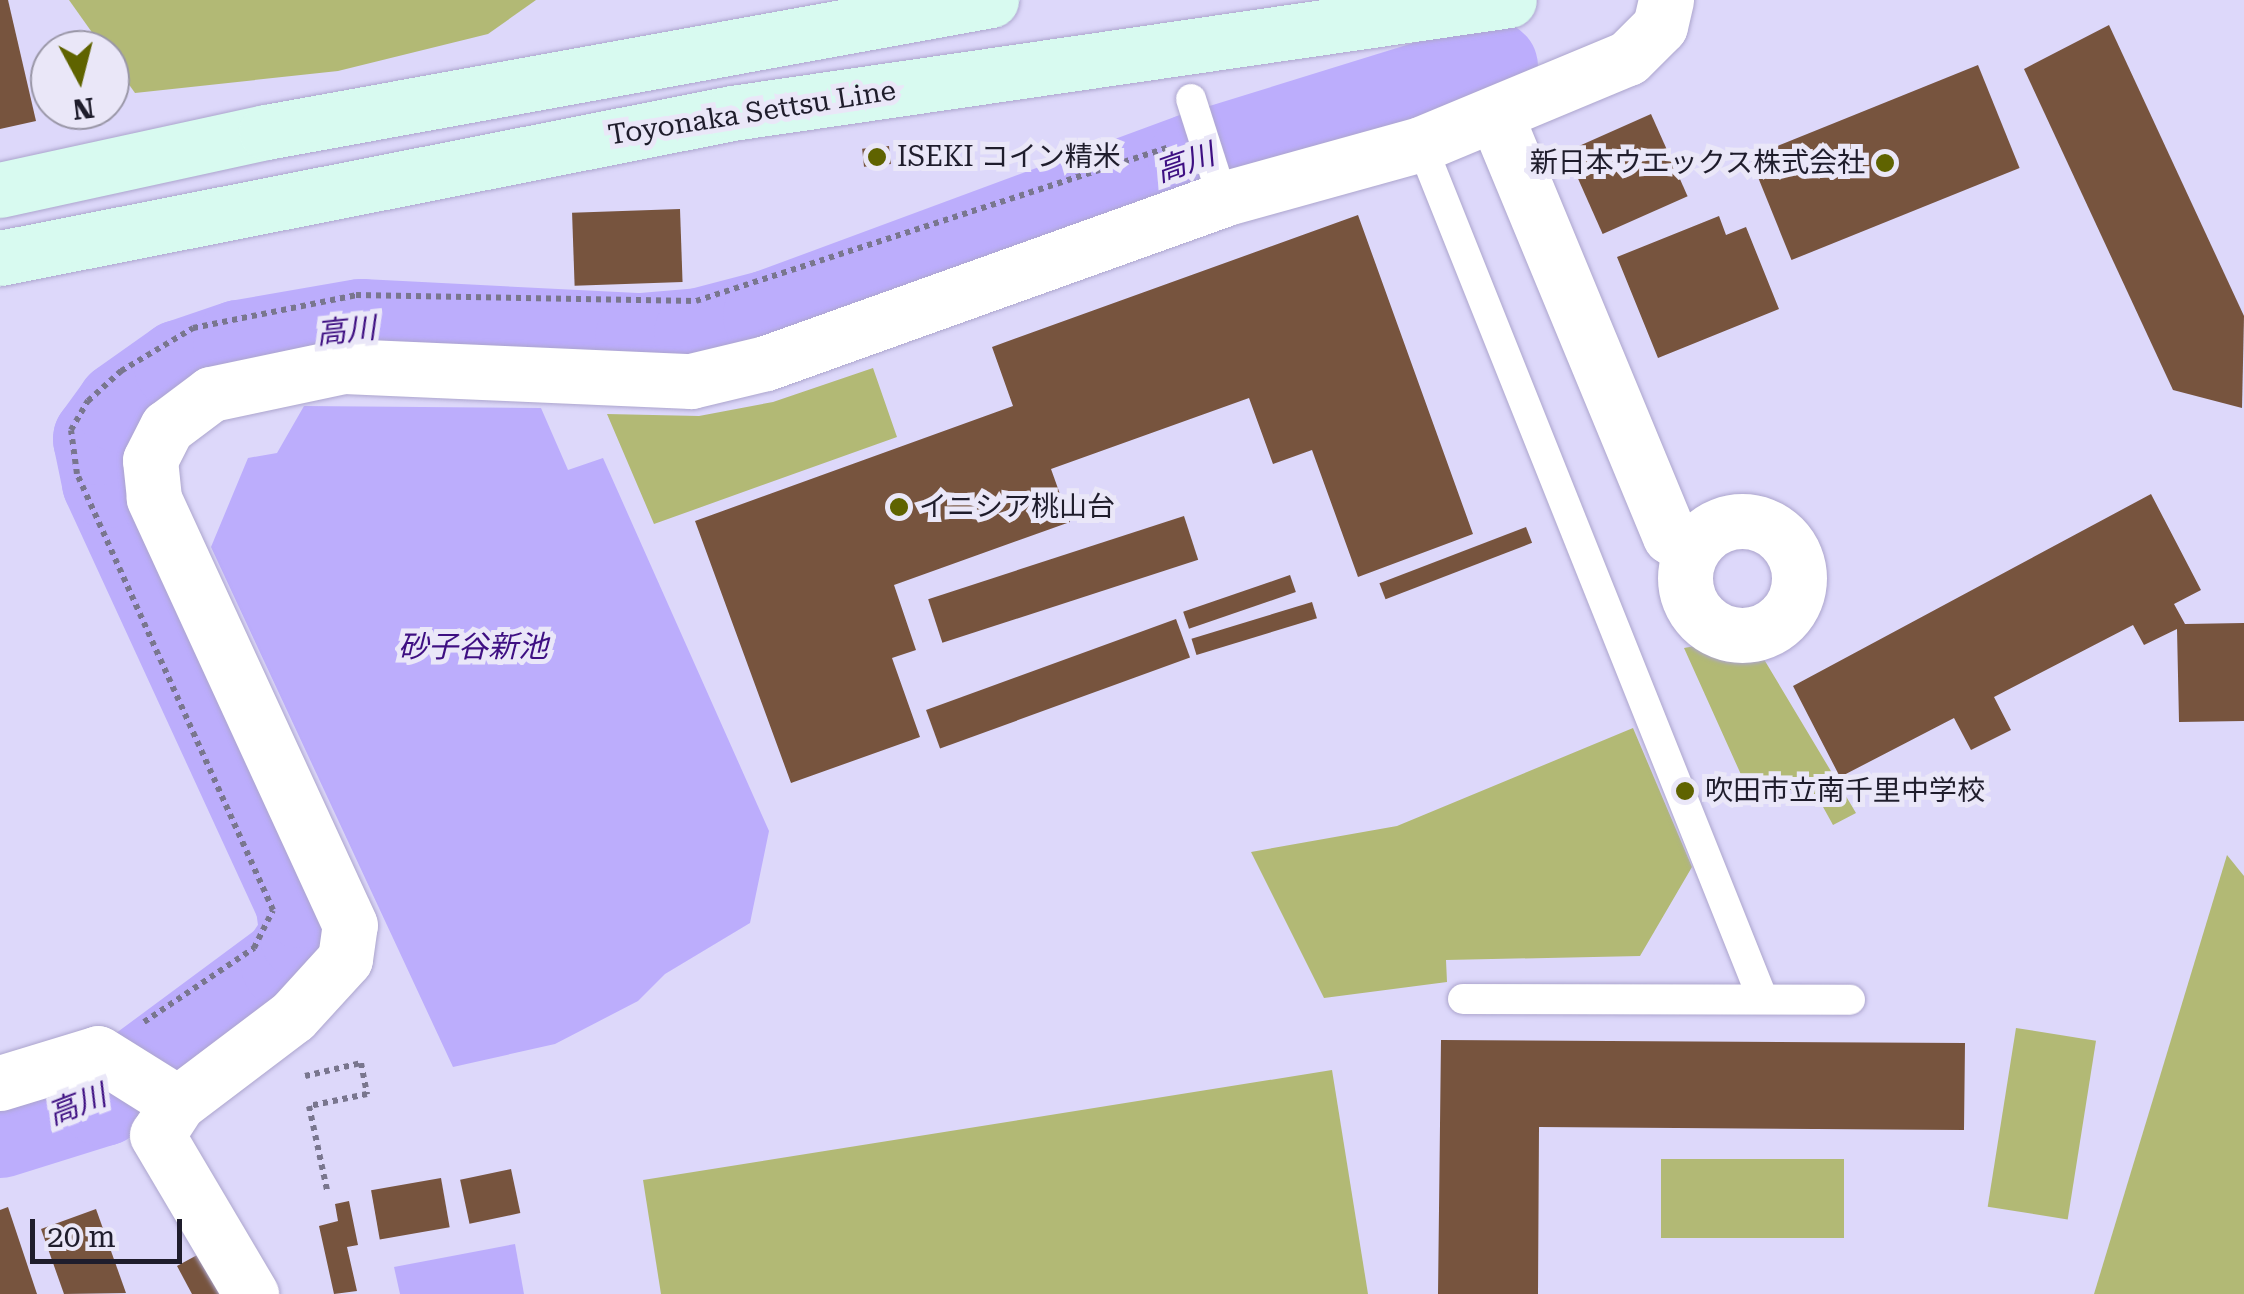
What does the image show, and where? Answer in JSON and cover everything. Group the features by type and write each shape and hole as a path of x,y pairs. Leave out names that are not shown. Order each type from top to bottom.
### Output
{"main road":[{"path":"0,190 286,129 991,0"},
{"name":"Toyonaka Settsu Line","path":"0,258 732,113 1509,0"}],"street":[{"path":"251,1294 157,1135 173,1099 293,1016 345,959 350,925 154,498 150,460 167,427 211,394 344,366 691,381 766,363 1220,188 1421,144 1628,58 1660,26 1666,0"},
{"path":"1495,114 1670,536 1691,551"},
{"path":"0,1082 108,1057 173,1099"}],"lane":[{"path":"1191,98 1191,140 1220,188"},
{"path":"1421,144 1762,997"},
{"path":"1463,999 1850,1000"}],"path":[{"path":"108,1057 254,948 273,910 77,474 71,430 121,371 193,328 356,296 696,301 1191,140"},
{"path":"320,1073 361,1063 366,1094 309,1106 328,1190"}],"green space":[{"path":"69,0 536,0 488,34 338,71 135,93 130,86 130,30 90,30"},
{"path":"873,368 897,437 654,524 607,414 699,416 773,402"},
{"path":"1700,645 1727,656 1762,656 1856,813 1833,825 1817,796 1743,779 1684,648"},
{"path":"1633,728 1692,867 1640,956 1446,960 1447,982 1324,998 1251,852 1397,826"},
{"path":"2227,855 2244,876 2244,1294 2094,1294"},
{"path":"2016,1028 2096,1041 2068,1219 1988,1207"},
{"path":"1332,1070 1368,1294 661,1294 643,1180"},
{"path":"1661,1159 1844,1159 1844,1238 1661,1238"}],"water":[{"name":"砂子谷新池","path":"304,406 541,408 568,470 603,458 769,831 750,923 665,974 638,1001 555,1044 453,1067 211,547 248,458 277,453"},
{"path":"515,1244 524,1294 400,1294 394,1267"}],"building":[{"path":"0,0 8,0 30,95 30,122 0,129"},
{"path":"2109,25 2244,316 2242,408 2173,390 2024,69"},
{"name":"新日本ウエックス株式会社","path":"1978,65 2020,168 1791,260 1750,157"},
{"path":"1651,114 1688,196 1603,234 1566,152"},
{"name":"ISEKI コイン精米","path":"889,146 891,164 864,167 862,149"},
{"path":"680,209 683,282 575,286 572,213"},
{"name":"イニシア桃山台","path":"1358,215 1473,534 1358,577 1312,450 1273,464 1249,398 1051,469 1070,522 894,585 916,650 892,658 920,737 791,783 695,521 1013,406 992,347"},
{"path":"1719,216 1726,235 1746,227 1779,309 1658,358 1617,257"},
{"path":"2151,494 2201,590 2174,604 2185,624 2244,623 2244,721 2179,722 2177,629 2144,645 2133,625 1994,697 2011,730 1971,750 1954,718 1840,777 1793,686"},
{"path":"1184,516 1198,560 942,643 928,599"},
{"path":"1526,527 1532,543 1386,599 1379,583"},
{"path":"1290,575 1296,592 1189,629 1183,612"},
{"path":"1312,602 1317,618 1196,655 1192,639"},
{"path":"1176,619 1190,658 940,749 926,710"},
{"path":"1441,1040 1965,1043 1964,1130 1539,1127 1538,1294 1438,1294"},
{"path":"511,1169 520,1213 469,1224 460,1180"},
{"path":"441,1178 450,1227 380,1240 371,1190"},
{"path":"349,1201 358,1245 347,1247 357,1291 334,1294 319,1226 338,1221 335,1204"},
{"path":"8,1207 37,1294 0,1294 0,1210"},
{"path":"96,1209 126,1293 64,1294 41,1229"},
{"path":"199,1254 221,1294 192,1294 177,1266"}],"waterway":[{"name":"高川","path":"0,1132 103,1100 287,964 306,936 301,902 108,482 99,439 122,407 180,366 239,346 361,325 641,339 700,334 769,316 1194,159 1492,67"}],"place":[{"name":"ISEKI コイン精米","path":"877,157"},
{"name":"新日本ウエックス株式会社","path":"1885,163"},
{"name":"イニシア桃山台","path":"899,507"},
{"name":"吹田市立南千里中学校","path":"1685,791"}]}
